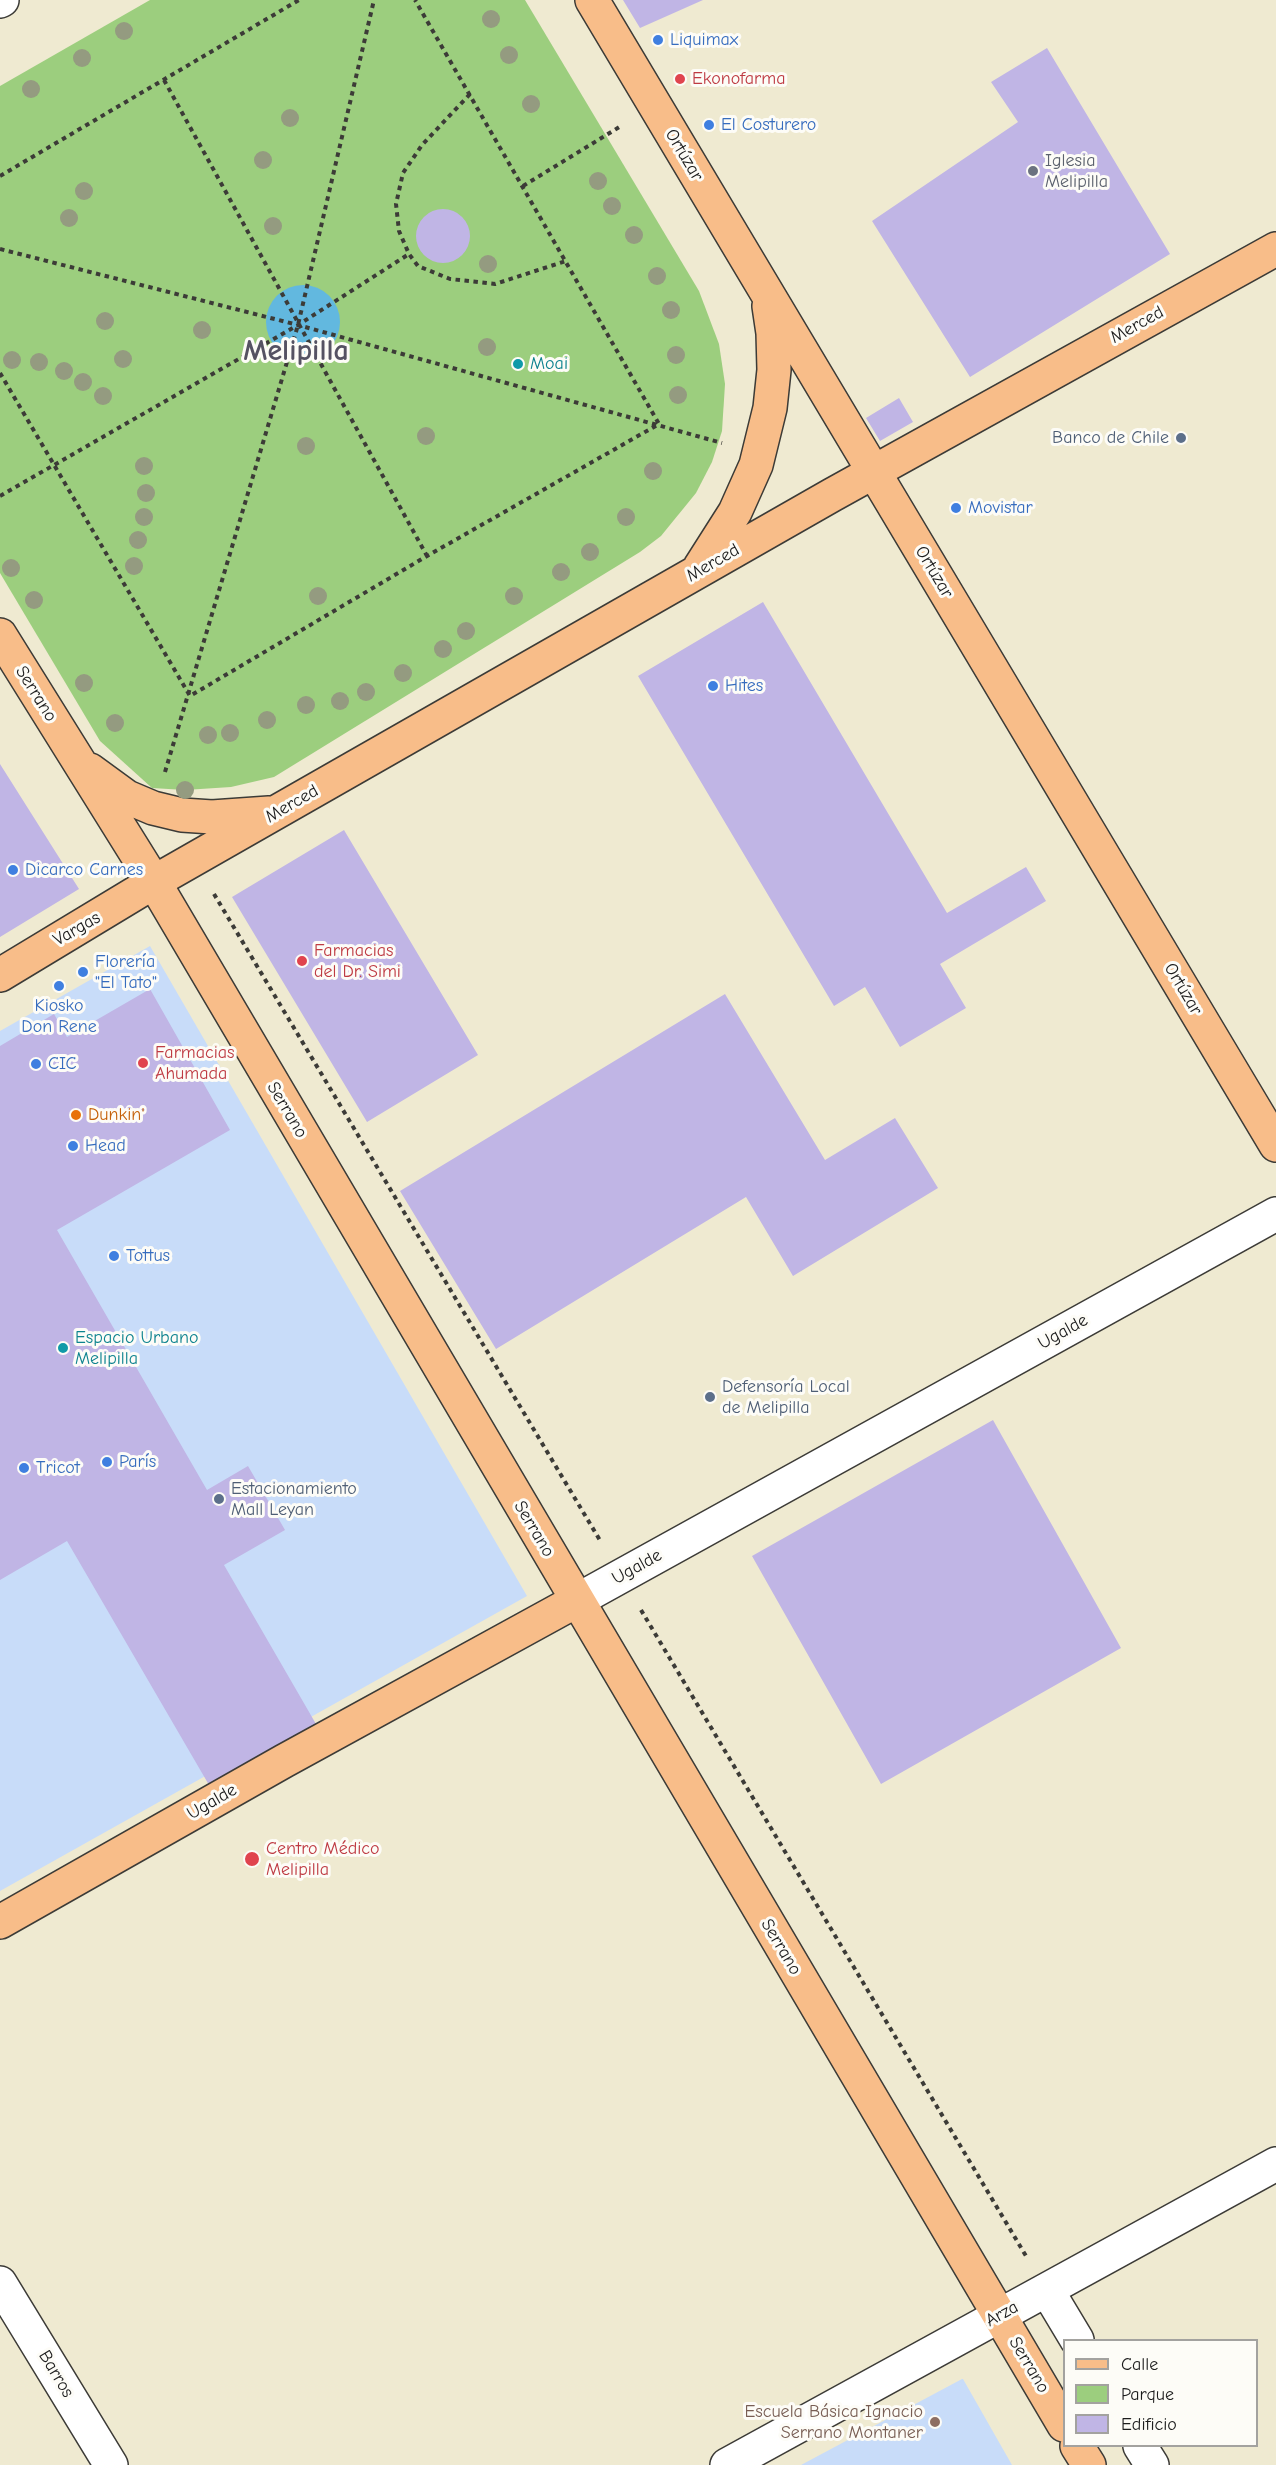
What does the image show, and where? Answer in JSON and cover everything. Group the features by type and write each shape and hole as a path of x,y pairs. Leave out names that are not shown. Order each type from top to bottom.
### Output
{"main road":[{"name":"Ortúzar","path":"592,0 1276,1145"},
{"name":"Merced","path":"154,882 874,471 1276,249"},
{"path":"695,573 735,512 751,479 758,454 770,408 774,370 774,333 768,295"},
{"name":"Serrano","path":"0,635 154,882 576,1601 1063,2422"},
{"path":"70,749 106,784 127,797 153,808 182,815 212,817 276,813"},
{"name":"Vargas","path":"0,975 154,882"},
{"name":"Ugalde","path":"0,1922 284,1761 576,1601"},
{"path":"1078,2447 1089,2465"}],"street":[{"name":"Ugalde","path":"576,1601 1276,1214"},
{"name":"Arza","path":"728,2465 1276,2164"},
{"name":"Barros","path":"0,2283 111,2465"},
{"path":"1047,2290 1076,2339"},
{"path":"1141,2447 1152,2465"}],"path":[{"path":"0,176 299,0"},
{"path":"153,808 190,696 298,325 374,0"},
{"path":"415,0 659,424"},
{"path":"164,80 427,556"},
{"path":"470,94 422,145 403,173 396,204 399,231 409,254 418,266 450,279 495,284 566,261"},
{"path":"523,186 654,105"},
{"path":"0,249 298,325 659,424 758,454"},
{"path":"0,496 298,325 409,254"},
{"path":"0,373 190,696"},
{"path":"190,696 427,556 659,424"}],"shaded area":[{"path":"150,946 527,1596 0,1891 0,1031"},
{"name":"Escuela Básica Ignacio Serrano Montaner","path":"962,2379 1012,2465 801,2465"}],"green space":[{"path":"150,0 525,0 699,291 719,344 725,384 722,431 712,462 696,493 661,536 640,552 274,777 231,787 185,790 152,788 100,741 0,573 0,86"}],"water":[{"path":"303,285 317,288 329,296 337,308 340,322 337,336 329,348 317,356 303,359 289,356 277,348 269,336 266,322 269,308 277,296 289,288"}],"building":[{"path":"623,0 703,0 640,28"},
{"name":"Iglesia Melipilla","path":"1047,48 1170,254 970,377 872,221 1018,122 991,82"},
{"path":"438,209 448,209 458,213 466,221 470,236 466,251 458,259 448,263 438,263 428,259 420,251 416,241 416,231 420,221 428,213"},
{"path":"899,398 913,422 880,441 866,418"},
{"path":"763,602 947,913 1026,867 1046,901 940,964 966,1008 900,1047 865,987 834,1006 638,676"},
{"path":"0,764 79,889 0,937"},
{"path":"344,830 478,1055 367,1122 232,897"},
{"name":"Espacio Urbano Melipilla","path":"150,989 230,1130 57,1230 207,1490 248,1466 285,1530 224,1565 316,1724 209,1785 67,1541 0,1580 0,1046 54,1014 67,1037"},
{"path":"725,994 825,1160 895,1118 938,1188 793,1276 746,1197 496,1349 400,1191"},
{"path":"993,1420 1121,1648 881,1784 752,1556"}],"place":[{"name":"Liquimax","path":"658,40"},
{"name":"Ekonofarma","path":"680,79"},
{"name":"El Costurero","path":"709,125"},
{"name":"Iglesia Melipilla","path":"1033,171"},
{"name":"Moai","path":"518,364"},
{"name":"Banco de Chile","path":"1181,438"},
{"name":"Movistar","path":"956,508"},
{"name":"Hites","path":"713,686"},
{"name":"Dicarco Carnes","path":"13,870"},
{"name":"Farmacias del Dr. Simi","path":"302,961"},
{"name":"Florería \"El Tato\"","path":"83,972"},
{"name":"Kiosko Don Rene","path":"59,986"},
{"name":"Farmacias Ahumada","path":"143,1063"},
{"name":"CIC","path":"36,1064"},
{"name":"Dunkin'","path":"76,1115"},
{"name":"Head","path":"73,1146"},
{"name":"Tottus","path":"114,1256"},
{"name":"Espacio Urbano Melipilla","path":"63,1348"},
{"name":"Defensoría Local de Melipilla","path":"710,1397"},
{"name":"París","path":"107,1462"},
{"name":"Tricot","path":"24,1468"},
{"name":"Estacionamiento Mall Leyan","path":"219,1499"},
{"name":"Centro Médico Melipilla","path":"252,1859"},
{"name":"Escuela Básica Ignacio Serrano Montaner","path":"935,2422"}],"district":[{"name":"Melipilla","path":"296,352"}]}
